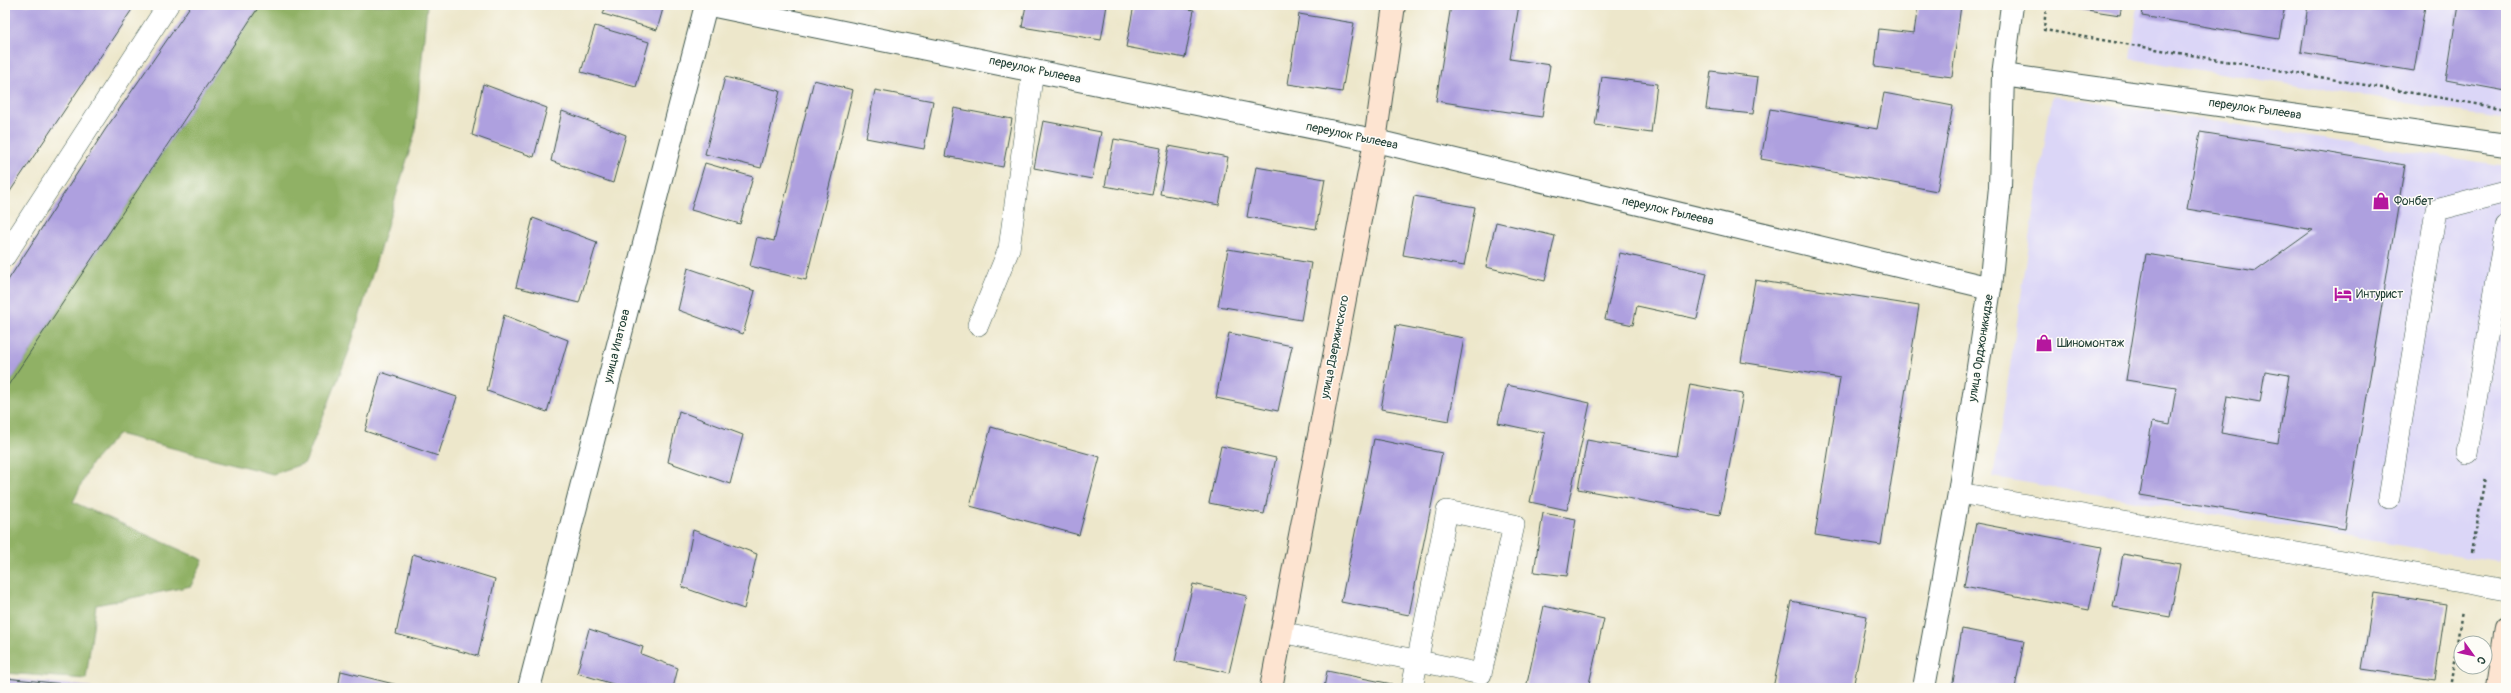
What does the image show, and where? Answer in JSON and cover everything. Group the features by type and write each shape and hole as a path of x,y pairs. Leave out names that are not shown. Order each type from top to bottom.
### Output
{"street":[{"name":"улица Ипатова","path":"529,688 706,5"},
{"name":"переулок Рылеева","path":"710,5 1374,141 1990,288"},
{"name":"улица Дзержинского","path":"1271,688 1374,141 1394,5"},
{"name":"улица Орджоникидзе","path":"1924,688 1959,493 1990,288 2000,187 2003,74 2012,5"},
{"name":"переулок Рылеева","path":"2003,74 2506,145"},
{"path":"2497,688 2506,628"}],"lane":[{"path":"5,256 168,5"},
{"path":"978,325 1009,249 1033,70"},
{"path":"2389,498 2436,210 2506,192"},
{"path":"2466,453 2506,227"},
{"path":"1959,493 2506,590"},
{"path":"1281,632 1417,661 1481,674 1514,525 1447,511 1417,661 1412,688"}],"path":[{"path":"2046,5 2044,30 2506,109"},
{"path":"2450,688 2485,475"}],"shaded area":[{"path":"2138,5 2506,5 2506,119 2131,59"},
{"path":"2052,96 2506,166 2506,513 2498,562 1993,477"}],"green space":[{"path":"260,5 427,5 415,133 349,351 305,463 273,474 118,434 91,464 73,502 203,560 191,586 96,605 86,679 5,673 5,390"}],"building":[{"path":"11,5 135,5 5,199 5,13"},
{"path":"191,5 260,5 5,390 5,285 105,130"},
{"path":"606,5 664,5 657,30 603,14"},
{"path":"1026,5 1107,5 1101,40 1022,27"},
{"path":"1134,5 1166,5 1194,10 1185,58 1126,47"},
{"path":"1451,5 1519,5 1510,59 1550,65 1542,117 1436,101"},
{"path":"1918,5 1961,5 1952,77 1875,67 1879,29 1914,33"},
{"path":"2054,5 2122,5 2120,15"},
{"path":"2144,5 2285,5 2279,39 2142,16"},
{"path":"2308,5 2425,6 2414,71 2301,52"},
{"path":"2458,5 2506,7 2506,91 2446,80"},
{"path":"1299,14 1354,23 1342,92 1288,84"},
{"path":"595,26 649,42 636,87 581,72"},
{"path":"1711,71 1758,77 1753,114 1706,109"},
{"path":"725,77 780,91 761,168 705,154"},
{"path":"1602,77 1657,84 1651,133 1595,125"},
{"path":"814,80 853,90 806,280 750,266 757,237 774,241"},
{"path":"483,84 547,108 534,157 472,135"},
{"path":"875,90 933,101 924,149 866,138"},
{"path":"1884,93 1953,106 1937,191 1761,159 1770,109 1877,129"},
{"path":"954,108 1012,119 1003,167 945,156"},
{"path":"562,111 626,135 613,183 551,161"},
{"path":"1043,121 1101,132 1092,179 1034,168"},
{"name":"Интурист","path":"2200,132 2405,165 2345,529 2140,495 2152,422 2170,425 2176,388 2126,380 2146,254 2256,271 2313,230 2187,209","holes":["2265,371 2289,375 2278,443 2221,433 2227,396 2260,402"]},
{"path":"1114,139 1161,148 1152,195 1105,186"},
{"path":"1169,146 1228,157 1219,205 1160,194"},
{"path":"705,163 753,177 740,224 691,210"},
{"path":"1256,167 1325,179 1316,229 1247,217"},
{"path":"1414,196 1475,207 1464,266 1403,255"},
{"path":"533,218 597,242 579,303 516,287"},
{"path":"1496,222 1555,236 1545,281 1486,267"},
{"path":"1228,249 1311,263 1301,320 1218,306"},
{"path":"1620,253 1707,273 1697,319 1637,306 1633,325 1605,319"},
{"path":"688,268 755,291 743,334 678,310"},
{"path":"1755,280 1919,306 1881,545 1815,535 1840,378 1741,362"},
{"path":"504,315 568,340 547,412 487,391"},
{"path":"1396,325 1464,338 1449,421 1381,409"},
{"path":"1229,333 1292,346 1278,411 1216,398"},
{"path":"381,372 457,397 438,456 365,431"},
{"path":"1690,384 1743,394 1720,515 1578,489 1587,440 1677,456"},
{"path":"1507,385 1590,403 1567,510 1530,502 1545,433 1498,423"},
{"path":"679,411 743,435 730,484 668,462"},
{"path":"991,427 1100,457 1079,535 970,506"},
{"path":"1374,439 1442,453 1409,615 1341,602"},
{"path":"1221,446 1276,458 1264,514 1209,503"},
{"path":"1543,513 1576,519 1567,576 1534,572"},
{"path":"1976,523 2102,547 2089,610 1964,586"},
{"path":"693,530 757,554 744,609 682,587"},
{"path":"413,554 495,579 478,656 396,634"},
{"path":"2123,554 2180,564 2170,617 2113,607"},
{"path":"1193,584 1247,596 1229,673 1175,661"},
{"path":"2374,593 2446,604 2435,680 2362,669"},
{"path":"1791,601 1867,616 1853,688 1773,688"},
{"path":"1544,606 1604,619 1588,688 1526,688"},
{"path":"589,629 643,647 641,654 678,668 673,688 626,688 577,673"},
{"path":"1962,629 2024,641 2015,688 1952,688"},
{"path":"341,671 406,687 406,688 338,688"},
{"path":"1327,671 1392,684 1391,688 1324,688"},
{"path":"5,678 92,687 92,688 5,688"},
{"path":"2356,685 2371,687 2371,688 2356,688"}],"place":[{"name":"Фонбет","path":"2381,201"},
{"name":"Интурист","path":"2343,294"},
{"name":"Шиномонтаж","path":"2044,343"}]}
